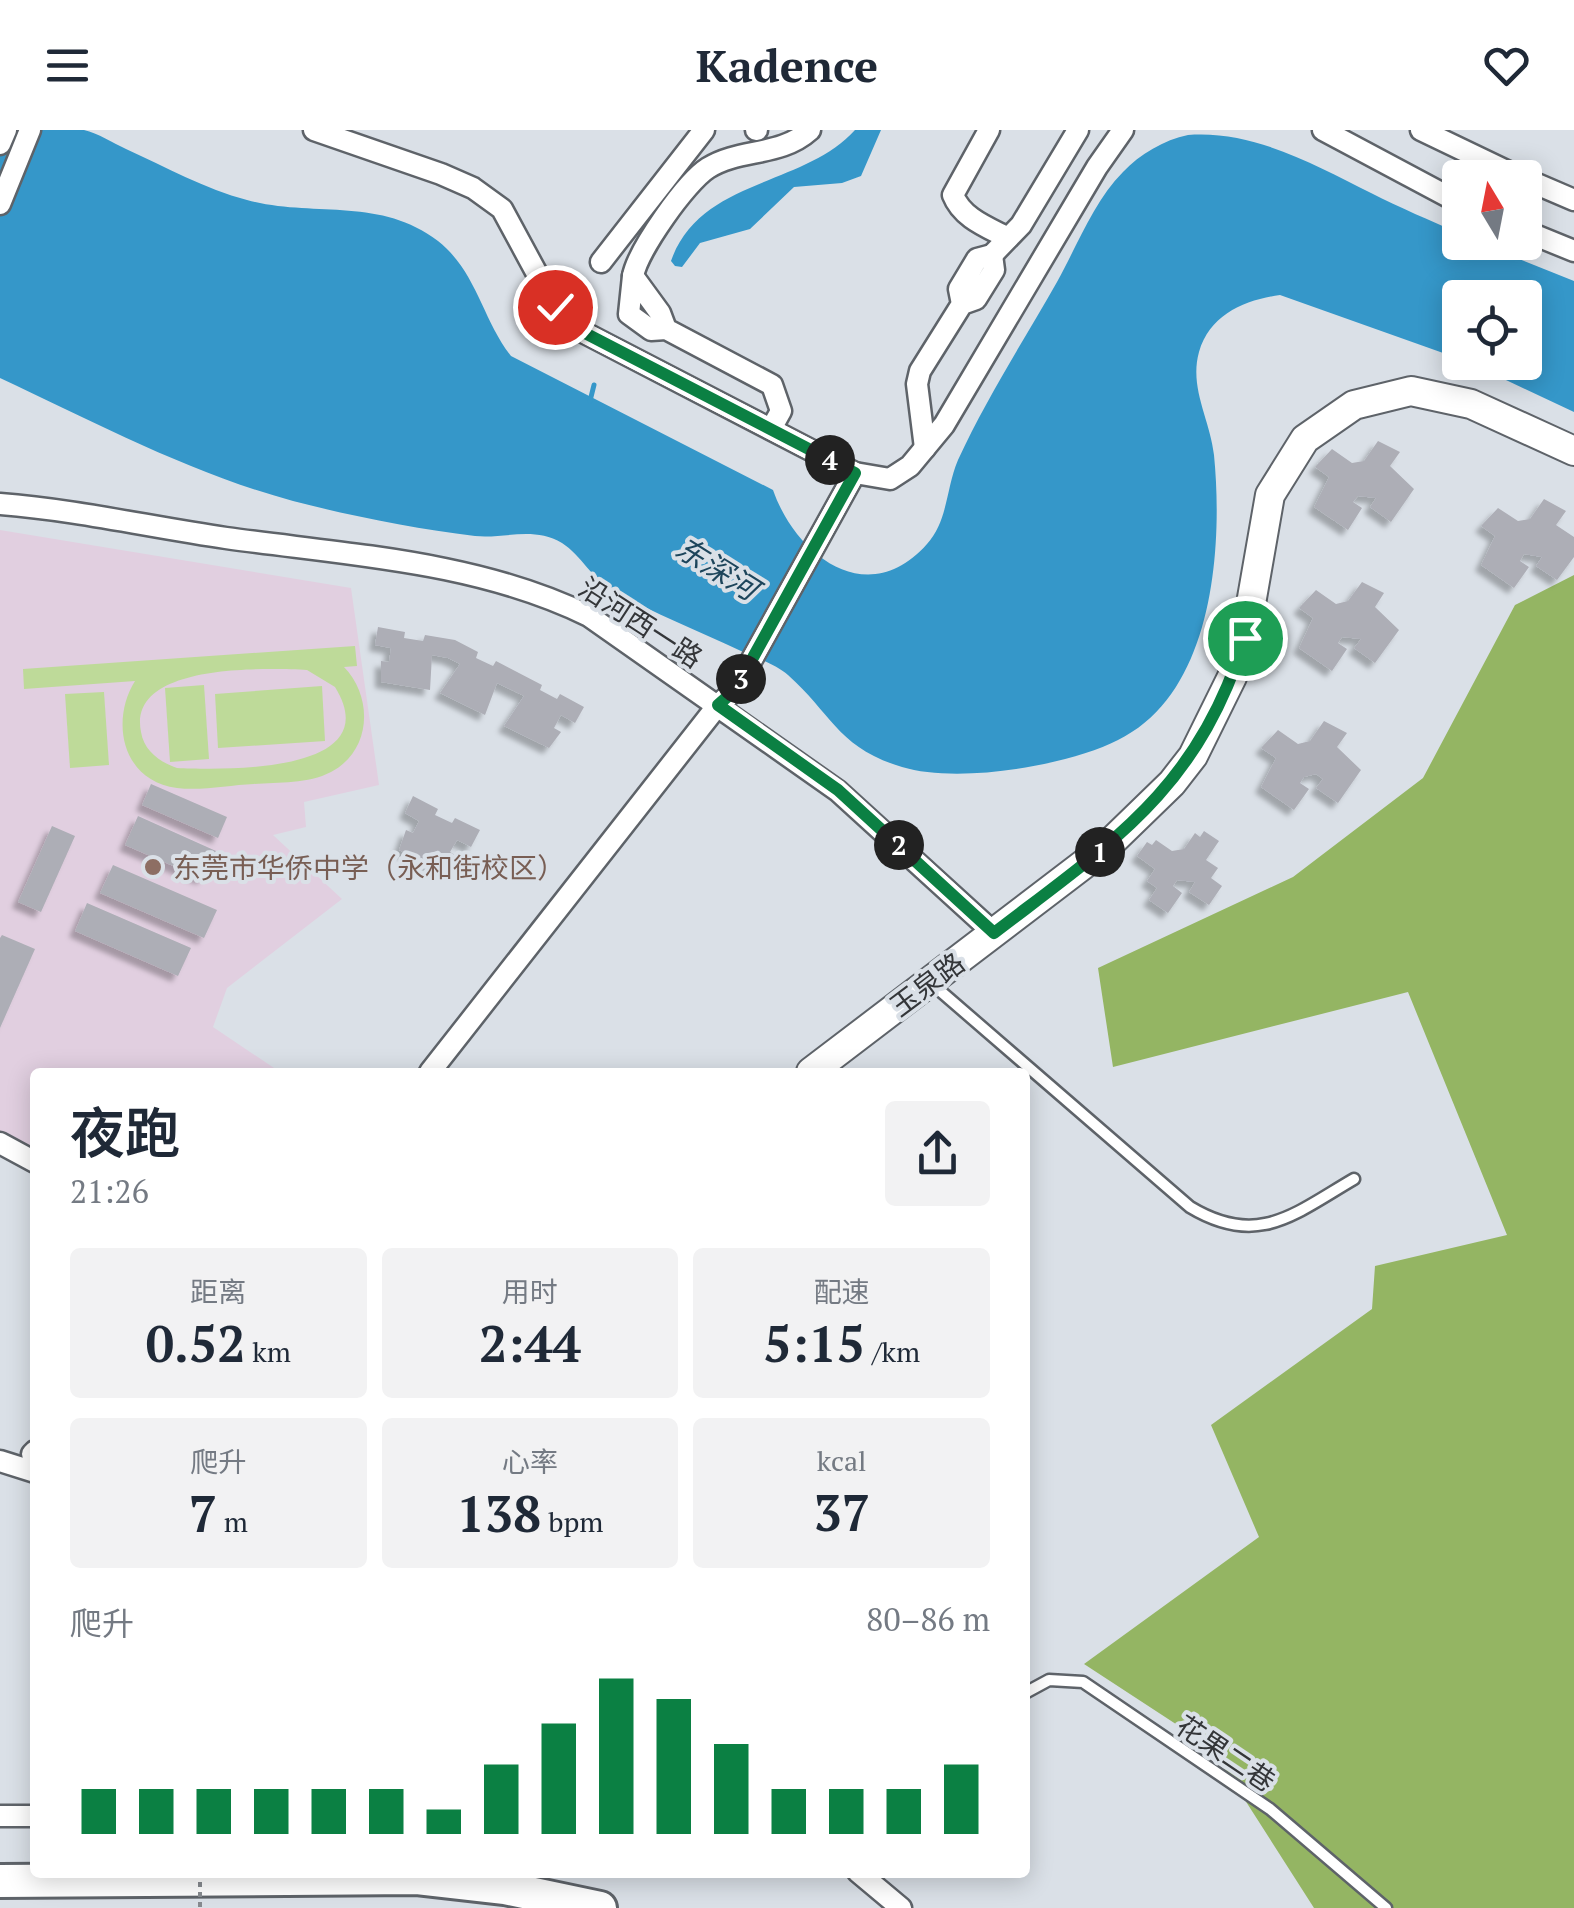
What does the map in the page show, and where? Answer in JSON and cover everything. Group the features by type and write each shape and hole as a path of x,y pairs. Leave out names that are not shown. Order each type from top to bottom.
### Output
{"main road":[{"path":"0,1880 134,1878"},
{"path":"332,1878 461,1882 600,1908"}],"street":[{"path":"0,144 6,130"},
{"path":"0,204 30,130"},
{"path":"314,130 474,188 502,209 555,307 581,331 855,473 890,479 925,448 944,424 1096,166 1123,130"},
{"path":"601,262 704,130"},
{"path":"713,130 722,162"},
{"path":"771,429 781,411 772,385 666,329 660,313 633,276 641,252 697,178 722,162 790,145 810,130"},
{"path":"989,130 959,177 953,195 958,208 1008,238"},
{"path":"925,448 917,384 920,371 962,304 976,300 986,285 994,270 992,256 1008,238 1078,130"},
{"path":"1323,130 1442,193"},
{"path":"1420,130 1484,160"},
{"path":"1542,186 1574,200"},
{"path":"1542,238 1574,251"},
{"name":"玉泉路","path":"817,1068 1142,816 1193,756 1232,677 1245,638 1270,495 1305,439 1354,405 1411,391 1471,404 1574,451"},
{"path":"433,1068 718,705 735,690 855,473"},
{"name":"沿河西一路","path":"0,504 80,510 202,534 453,570 522,586 589,616 838,790 994,933"},
{"path":"0,1143 30,1159"},
{"path":"0,1461 30,1459"},
{"path":"0,1816 30,1816"},
{"path":"865,1878 901,1908"}],"lane":[{"path":"930,982 1029,1068"},
{"path":"1030,1069 1190,1208 1212,1221 1260,1228 1284,1220 1354,1179"},
{"name":"花果二巷","path":"1030,1690 1049,1680 1083,1682 1270,1809 1386,1908"}],"path":[{"path":"200,1878 200,1908"}],"shaded area":[{"name":"东莞市华侨中学（永和街校区）","path":"0,530 351,588 379,785 304,802 306,827 273,835 342,899 227,988 213,1027 274,1068 30,1068 30,1150 0,1135"}],"green space":[{"path":"1574,575 1574,1908 1314,1908 1211,1747 1084,1664 1259,1537 1211,1425 1372,1309 1375,1266 1507,1235 1408,992 1113,1067 1098,968 1293,877 1423,778 1515,605"},
{"path":"355,646 357,666 344,667 360,694 364,723 354,751 344,763 322,776 293,782 177,788 144,774 126,747 123,714 135,681 24,689 23,669","holes":["307,670 335,687 346,716 340,737 321,751 294,761 229,768 177,768 154,755 141,732 142,709 155,693 203,674"]},
{"path":"204,685 209,759 170,762 165,688"},
{"path":"322,686 325,741 218,748 215,694"},
{"path":"104,692 109,765 70,768 65,694"}],"water":[{"name":"东深河","path":"0,130 84,130 201,184 247,200 369,213 416,227 438,241 462,267 511,356 773,490 798,536 836,567 858,574 881,573 904,564 934,535 969,437 1103,196 1123,172 1170,140 1213,135 1283,152 1442,226 1442,260 1522,260 1574,281 1574,412 1506,380 1542,380 1542,280 1442,280 1442,353 1280,295 1242,305 1220,319 1204,339 1197,365 1198,391 1214,455 1213,573 1193,654 1175,689 1150,718 1118,740 1071,758 982,773 925,772 863,750 783,671 613,591 569,548 551,538 453,533 384,522 255,490 181,462 0,378"},
{"path":"855,130 881,130 861,176 842,183 794,187 750,229 700,243 682,267 671,261 685,234 705,214 729,198 834,149"}],"building":[{"path":"1378,441 1400,452 1390,466 1414,489 1391,522 1370,507 1376,498 1358,496 1353,502 1362,508 1348,530 1314,507 1329,477 1315,467 1332,449 1352,463 1364,461"},
{"path":"1544,499 1566,511 1556,525 1574,537 1574,557 1557,580 1536,566 1542,557 1524,554 1520,561 1529,567 1514,588 1481,565 1495,536 1481,526 1498,508 1518,521 1530,519"},
{"path":"1362,582 1384,593 1375,607 1399,630 1375,663 1354,648 1361,639 1342,637 1338,643 1347,649 1332,671 1299,648 1313,618 1299,608 1316,590 1336,604 1348,601"},
{"path":"378,627 405,632 404,638 423,641 425,635 455,640 478,652 476,658 493,666 496,661 542,685 540,690 557,699 560,694 584,707 575,723 561,715 554,728 561,732 549,748 504,726 524,696 497,683 485,715 440,693 460,664 448,658 432,655 430,690 381,682 381,661 389,662 391,648 375,645"},
{"path":"1324,721 1347,733 1337,747 1361,770 1338,803 1316,788 1323,779 1316,774 1304,777 1300,783 1309,789 1294,810 1261,787 1276,758 1261,748 1278,730 1298,744 1310,741"},
{"path":"151,784 227,817 218,838 142,805"},
{"path":"413,796 438,809 435,815 452,823 455,818 480,830 471,847 457,840 450,852 457,856 444,872 399,850 406,830 413,833 419,821 405,813"},
{"path":"138,816 216,851 203,879 125,845"},
{"path":"52,826 75,836 41,912 18,902"},
{"path":"1204,831 1219,841 1206,860 1218,868 1211,878 1222,886 1209,905 1189,892 1195,882 1177,880 1173,886 1182,893 1168,913 1149,900 1157,888 1147,881 1155,869 1137,856 1147,842 1152,845 1156,840 1172,851 1184,849 1195,833 1200,837"},
{"path":"113,865 217,910 204,938 100,893"},
{"path":"87,903 191,948 178,976 75,931"},
{"path":"2,935 35,949 0,1028 0,938"}],"waterway":[{"path":"590,401 594,385"}],"place":[{"name":"东莞市华侨中学（永和街校区）","path":"153,867"}],"route":[{"path":"555,307 581,331 855,473 735,690 718,705 838,790 994,933 1142,816 1172,783 1214,720 1245,638"}]}
